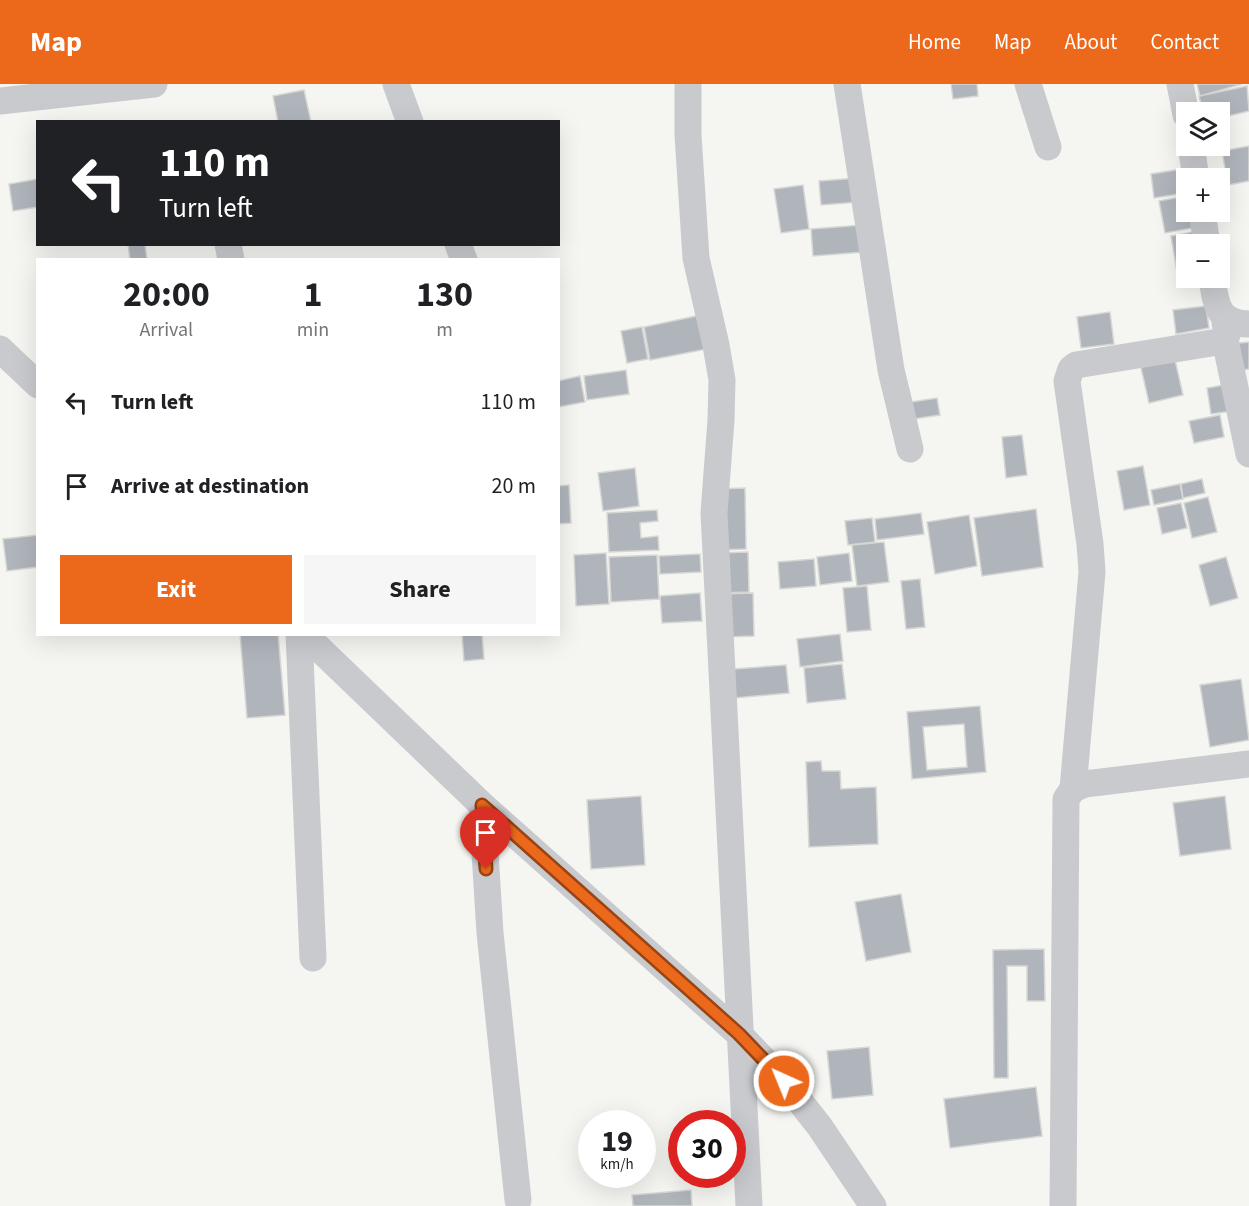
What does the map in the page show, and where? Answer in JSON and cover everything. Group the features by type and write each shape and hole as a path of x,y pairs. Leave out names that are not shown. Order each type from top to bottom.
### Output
{"street":[{"path":"0,101 154,84"},
{"path":"396,84 409,120"},
{"path":"688,84 688,135 696,258 722,380 722,420 714,513 749,1206"},
{"path":"847,84 891,370 910,449"},
{"path":"1028,84 1048,147"},
{"path":"1180,84 1183,102"},
{"path":"1214,288 1249,454"},
{"path":"1063,1206 1064,809 1066,799 1073,789 1092,572 1067,381 1076,365 1236,323 1249,324"},
{"path":"0,349 36,383"},
{"path":"299,636 313,958"},
{"path":"306,636 482,805 739,1034 784,1081 820,1127 873,1206"},
{"path":"1073,789 1085,784 1249,764"},
{"path":"482,805 490,933 518,1200"}],"building":[{"path":"951,84 977,84 978,96 953,99"},
{"path":"1197,84 1242,84 1200,96"},
{"path":"1247,86 1249,111 1230,116 1230,102 1200,102 1199,96"},
{"path":"304,90 311,120 278,120 273,96"},
{"path":"1249,146 1249,181 1230,185 1230,168 1225,168 1223,156 1230,156 1230,150"},
{"path":"1176,170 1176,195 1154,198 1151,174"},
{"path":"858,178 859,202 821,205 819,181"},
{"path":"36,179 36,207 13,211 9,184"},
{"path":"803,185 809,229 781,233 774,189"},
{"path":"1176,198 1176,222 1197,222 1198,227 1165,233 1159,201"},
{"path":"862,225 864,252 813,256 811,229"},
{"path":"1198,231 1199,234 1182,234"},
{"path":"1176,235 1176,266 1171,236"},
{"path":"128,246 145,246 147,258 130,258"},
{"path":"1206,306 1209,328 1176,334 1173,310"},
{"path":"1110,312 1114,344 1081,348 1077,317"},
{"path":"701,315 707,349 650,360 644,327"},
{"path":"642,327 648,359 627,363 621,331"},
{"path":"1249,342 1249,369 1233,371 1229,344"},
{"path":"1173,351 1183,395 1149,403 1139,359"},
{"path":"626,370 629,394 587,400 584,376"},
{"path":"580,376 585,402 560,407 560,381"},
{"path":"1235,383 1239,410 1211,414 1207,388"},
{"path":"937,398 940,415 907,420 905,403"},
{"path":"1220,415 1224,437 1194,443 1189,421"},
{"path":"1022,435 1027,475 1006,478 1002,437"},
{"path":"1143,466 1150,505 1124,510 1117,471"},
{"path":"635,468 639,506 603,511 598,473"},
{"path":"1202,479 1205,493 1183,498 1181,484"},
{"path":"1180,484 1183,499 1154,505 1151,490"},
{"path":"569,485 571,523 560,524 560,486"},
{"path":"745,488 746,549 717,550 716,489"},
{"path":"1208,497 1217,532 1192,538 1184,503"},
{"path":"1181,503 1187,528 1162,534 1157,508"},
{"path":"1036,509 1043,567 982,576 974,518"},
{"path":"657,510 658,521 640,523 641,538 658,536 659,550 609,552 607,513"},
{"path":"921,513 924,534 877,540 875,519"},
{"path":"969,515 977,566 935,574 927,522"},
{"path":"872,518 875,542 848,545 845,521"},
{"path":"36,535 36,567 7,571 3,539"},
{"path":"884,542 889,582 857,586 852,545"},
{"path":"748,552 749,592 720,593 718,553"},
{"path":"606,553 609,604 576,606 574,555"},
{"path":"849,553 852,581 820,585 817,557"},
{"path":"700,554 701,572 660,574 659,556"},
{"path":"657,555 659,599 611,602 609,557"},
{"path":"1226,557 1238,598 1210,606 1199,565"},
{"path":"814,559 816,586 780,589 778,562"},
{"path":"920,579 925,627 906,629 901,581"},
{"path":"867,586 871,630 847,632 843,588"},
{"path":"700,593 702,621 662,623 660,596"},
{"path":"753,593 754,636 726,637 724,594"},
{"path":"840,634 843,661 800,667 797,639"},
{"path":"240,636 278,636 285,715 247,718"},
{"path":"462,636 482,636 484,659 464,661"},
{"path":"842,664 846,699 807,703 804,668"},
{"path":"786,665 789,693 724,699 721,670"},
{"path":"1241,679 1249,740 1210,747 1200,685"},
{"path":"980,706 986,772 912,779 907,712","holes":["964,724 967,767 927,770 923,727"]},
{"path":"821,761 822,771 840,771 841,789 876,787 878,844 809,847 806,762"},
{"path":"641,796 645,865 591,869 587,800"},
{"path":"1225,796 1231,849 1180,856 1173,803"},
{"path":"901,894 911,952 866,961 855,902"},
{"path":"1044,949 1045,1001 1027,1001 1027,966 1007,966 1008,1078 994,1078 993,950"},
{"path":"869,1047 873,1095 832,1099 827,1051"},
{"path":"1036,1087 1042,1136 950,1148 944,1099"},
{"path":"691,1190 692,1206 633,1206 632,1195"}],"route":[{"path":"486,869 482,805 739,1034 784,1081"}]}
